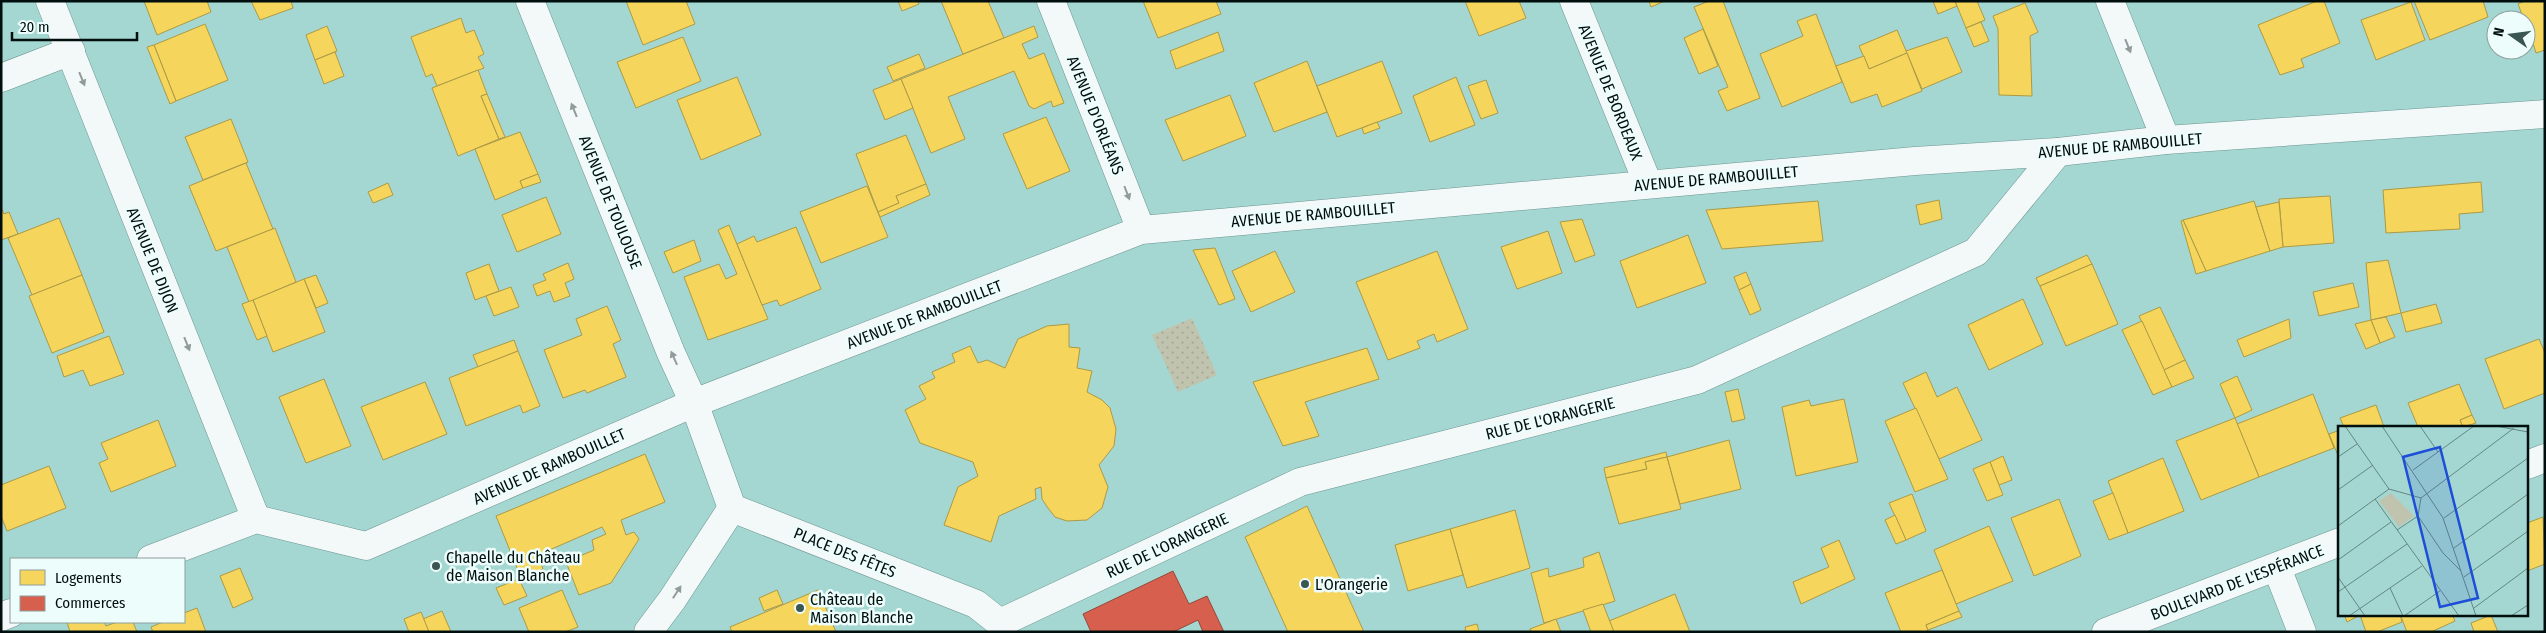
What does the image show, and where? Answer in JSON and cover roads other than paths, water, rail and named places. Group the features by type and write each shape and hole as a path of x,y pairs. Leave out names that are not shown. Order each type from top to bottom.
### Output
{"street":[{"name":"AVENUE DE DIJON","path":"50,1 256,519"},
{"name":"AVENUE DE TOULOUSE","path":"530,1 694,403"},
{"name":"AVENUE D'ORLÉANS","path":"1051,1 1141,230"},
{"name":"AVENUE DE BORDEAUX","path":"1574,1 1648,184"},
{"path":"2110,1 2166,140"},
{"path":"1,78 71,51"},
{"name":"AVENUE DE RAMBOUILLET","path":"256,519 366,546 694,403 1141,230 1915,161 2058,152 2166,140 2545,114"},
{"name":"RUE DE L'ORANGERIE","path":"1002,627 1300,482 1697,380 1976,252 2058,152"},
{"path":"648,632 672,600 732,508 694,403"},
{"path":"2528,465 2545,458"},
{"name":"PLACE DES FÊTES","path":"732,508 976,604 1002,627"},
{"path":"154,558 256,519"},
{"name":"BOULEVARD DE L'ESPÉRANCE","path":"2106,632 2277,568 2338,543"},
{"path":"2277,568 2302,632"}],"place":[{"name":"Chapelle du Château de Maison Blanche","path":"436,566"},
{"name":"L'Orangerie","path":"1305,584"},
{"name":"Château de Maison Blanche","path":"800,608"}]}
